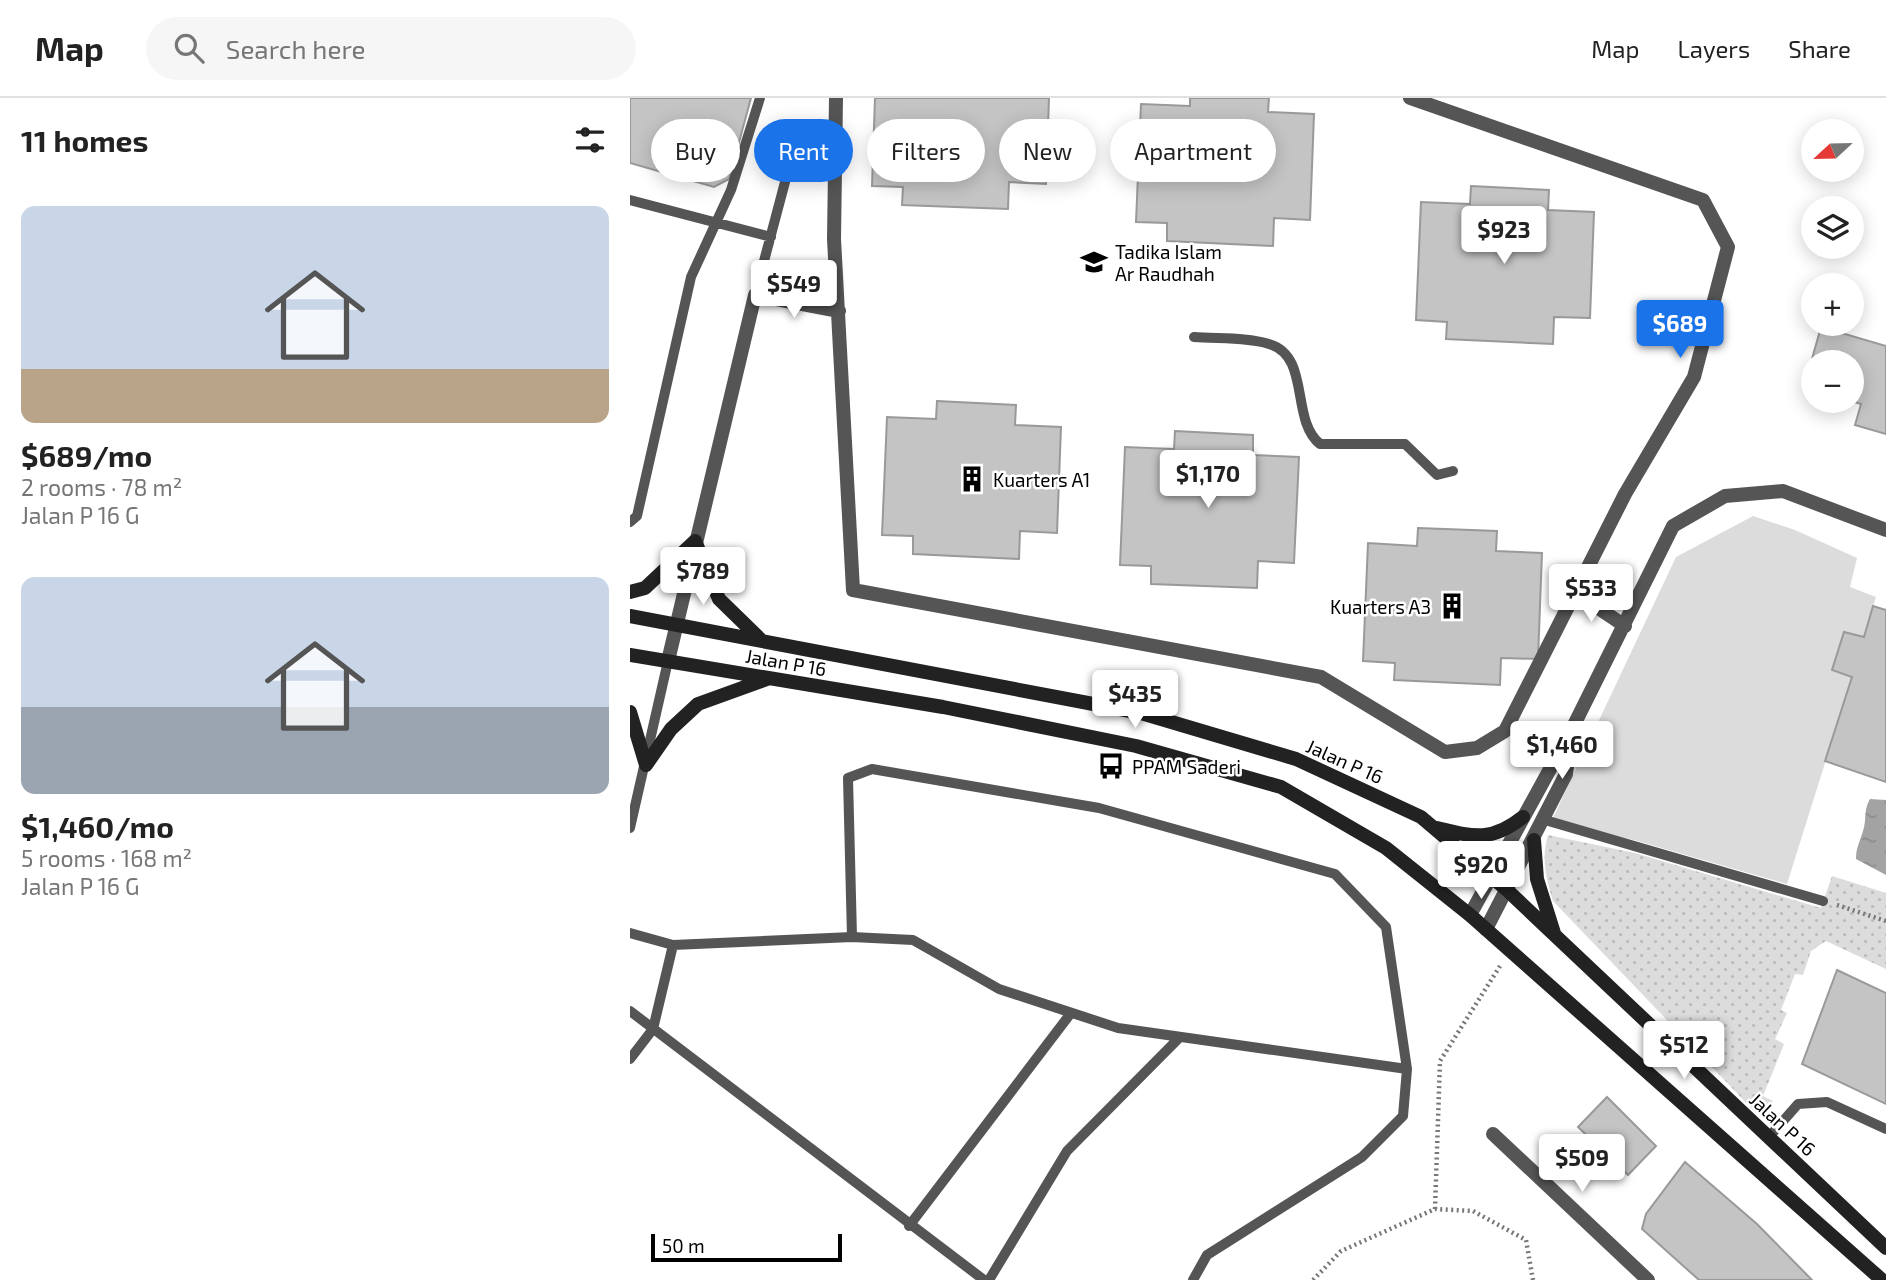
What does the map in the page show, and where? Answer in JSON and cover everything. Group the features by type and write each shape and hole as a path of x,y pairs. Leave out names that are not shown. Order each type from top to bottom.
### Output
{"street":[{"path":"836,98 834,239 853,590 1321,677 1445,752 1477,748 1505,731 1625,495 1694,377 1728,247 1703,200 1410,98"},
{"path":"668,661 755,295 839,311"},
{"path":"1470,915 1572,729 1673,526 1725,496 1783,491 1886,530"},
{"path":"630,592 645,588 695,541"},
{"path":"695,541 719,599 760,639"},
{"path":"1576,593 1625,626"},
{"name":"Jalan P 16","path":"630,616 677,622 1141,713 1296,759 1421,817 1507,890 1886,1248"},
{"name":"Jalan P 16","path":"630,655 943,707 1136,747 1281,787 1386,848 1470,915 1882,1280"},
{"path":"646,765 671,729 698,704 768,679"},
{"path":"630,712 646,765"},
{"path":"1486,929 1545,820 1566,774 1572,729"},
{"path":"1432,827 1468,836 1503,833 1523,817"},
{"path":"1534,840 1536,879 1555,936"},
{"path":"1493,1134 1648,1280"}],"lane":[{"path":"630,522 637,516 691,277 731,191 760,98"},
{"path":"755,295 785,182"},
{"path":"630,200 771,237"},
{"path":"1194,337 1271,344 1293,364 1301,412 1311,437 1320,444 1405,444 1437,475 1453,471"},
{"path":"630,828 668,661"},
{"path":"852,937 848,778 872,769 1099,808 1335,874 1386,927 1407,1069 1403,1116 1362,1157 1207,1255 1193,1280"},
{"path":"1545,820 1823,901"},
{"path":"630,933 673,945 852,937 913,940 999,989 1118,1028 1407,1069"},
{"path":"630,1059 653,1029 673,945"},
{"path":"630,1012 909,1226 984,1280"},
{"path":"909,1226 1071,1013"},
{"path":"989,1280 1067,1151 1180,1037"},
{"path":"1769,1137 1798,1104 1827,1102 1886,1129"}],"path":[{"path":"1823,901 1886,921"},
{"path":"1435,1209 1440,1061 1510,951"},
{"path":"1313,1280 1341,1251 1435,1209 1473,1211 1526,1240 1533,1280"}],"shaded area":[{"path":"1753,516 1795,530 1857,558 1850,587 1876,597 1864,637 1844,632 1832,669 1852,677 1787,884 1634,840 1551,822 1676,557"},
{"path":"1548,835 1635,853 1821,908 1832,876 1886,893 1886,969 1826,941 1811,951 1803,975 1795,974 1781,1010 1787,1013 1775,1039 1784,1044 1763,1096 1773,1101 1766,1112 1755,1112 1553,901 1545,868"}],"water":[{"path":"1870,799 1886,800 1886,875 1856,859"}],"building":[{"path":"630,98 751,98 740,138 740,119 651,119 651,169 630,163"},
{"path":"875,98 1049,98 1048,119 999,119 999,182 1009,182 1008,209 902,205 903,187 872,186 872,182 985,182 985,119 874,119"},
{"path":"1190,98 1269,98 1268,112 1314,114 1310,220 1274,218 1273,246 1167,241 1167,223 1136,222 1138,182 1276,182 1276,119 1140,119 1141,104 1190,106"},
{"path":"696,182 723,182 714,187"},
{"path":"1009,182 1046,182 1046,184"},
{"path":"1471,186 1549,190 1548,210 1594,212 1590,318 1554,317 1553,344 1446,339 1447,322 1416,320 1421,202 1470,204"},
{"path":"1818,336 1852,336 1886,346 1886,434 1855,425 1858,413 1864,413 1864,350 1814,350"},
{"name":"Kuarters A1","path":"937,401 1016,405 1015,425 1061,427 1057,533 1020,531 1019,559 913,554 913,536 882,535 887,417 936,419"},
{"path":"1175,431 1253,435 1253,455 1299,457 1294,563 1258,561 1257,588 1151,584 1151,566 1120,565 1125,447 1174,449"},
{"name":"Kuarters A3","path":"1418,528 1497,531 1496,551 1542,553 1538,659 1501,658 1500,685 1394,680 1395,663 1363,661 1368,543 1417,546"},
{"path":"1873,606 1886,610 1886,782 1825,761 1852,677 1832,670 1844,632 1864,637"},
{"path":"1837,970 1886,993 1886,1104 1802,1064"},
{"path":"1607,1097 1656,1146 1628,1175 1578,1127"},
{"path":"1685,1162 1757,1224 1812,1280 1699,1280 1642,1229 1646,1214"}],"place":[{"name":"Tadika Islam Ar Raudhah","path":"1094,262"},
{"name":"Kuarters A1","path":"972,479"},
{"name":"Kuarters A3","path":"1452,606"},
{"name":"PPAM Saderi","path":"1111,766"}]}
